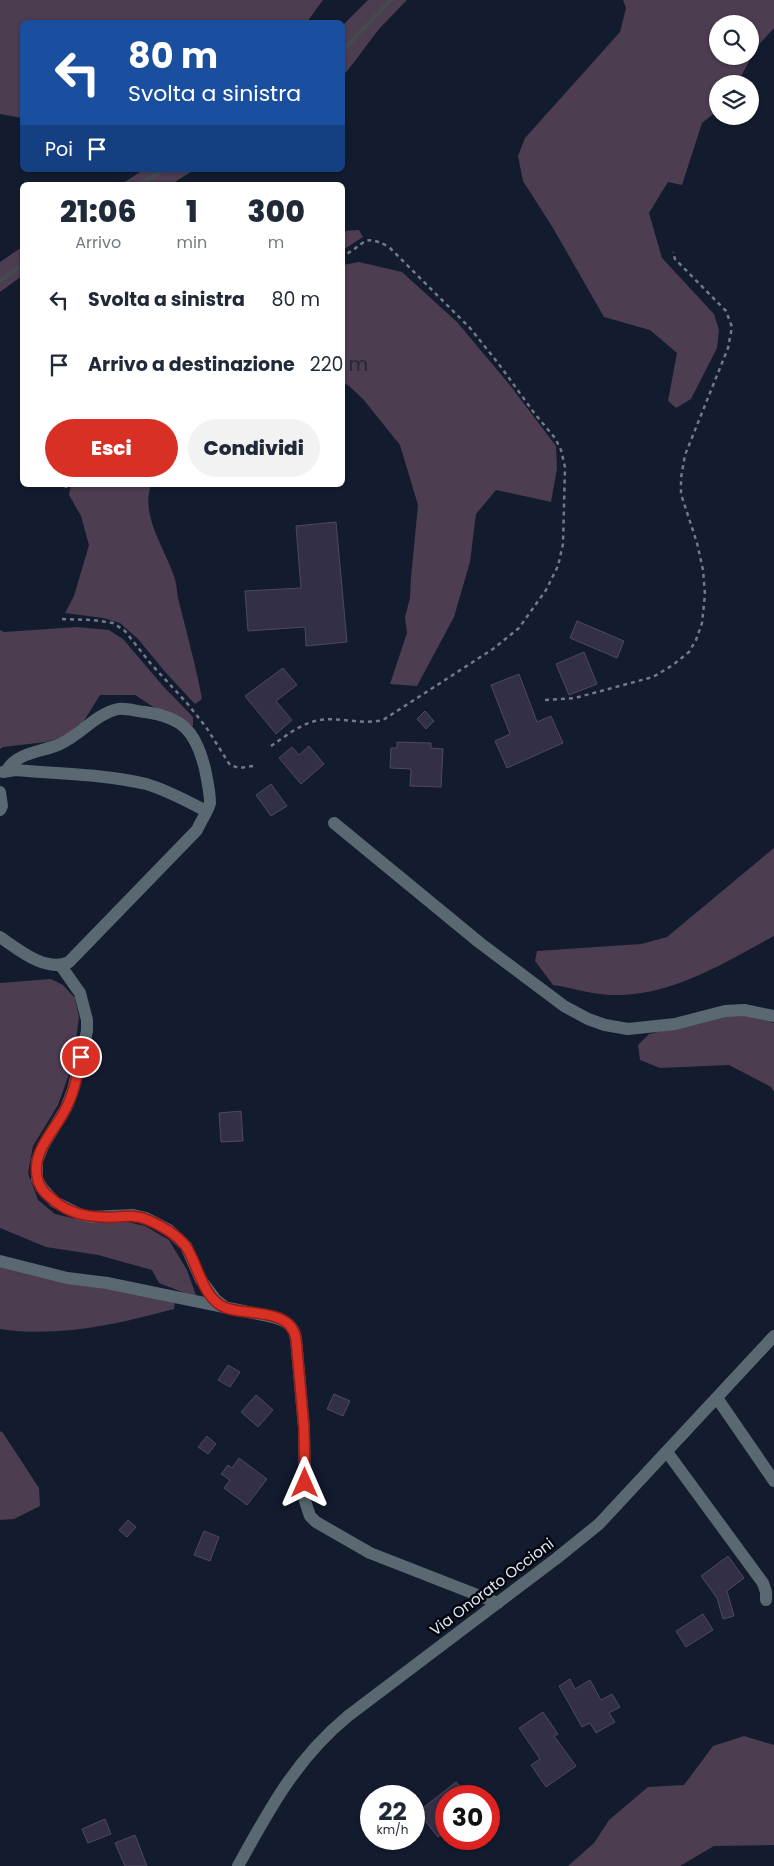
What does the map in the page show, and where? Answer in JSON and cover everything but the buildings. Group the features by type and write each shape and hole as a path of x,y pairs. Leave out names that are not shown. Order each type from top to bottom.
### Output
{"street":[{"path":"0,937 27,955 45,963 61,966 69,962 197,830 210,804 208,782 195,737 184,725 168,717 152,713 121,709 105,713 70,739 14,761 4,772"},
{"path":"4,772 112,778 146,784 178,796 206,811"},
{"path":"0,792 2,806 0,810"},
{"path":"334,824 480,943 564,1006 588,1019 605,1025 628,1029 675,1024 725,1011 744,1010 774,1016"},
{"path":"61,966 80,992 87,1020 87,1031 74,1090 36,1161 37,1179 42,1188 55,1202 68,1210 92,1217 133,1215 146,1218 169,1230 186,1246 201,1280 216,1300 225,1308"},
{"path":"0,1261 67,1278 107,1283 285,1320 292,1326 295,1332 304,1428 305,1501 310,1516 316,1522 370,1554 498,1603"},
{"name":"Via Onorato Occioni","path":"238,1866 286,1782 327,1734 599,1524 774,1336"},
{"path":"717,1398 774,1481"},
{"path":"666,1452 763,1583 766,1600"}],"path":[{"path":"271,746 300,727 320,720 371,723 382,720 493,649 519,628 546,590 558,566 563,544 565,467 561,450 555,438 535,414 498,362 470,328 389,247 375,239 366,240 354,251 345,255"},
{"path":"545,700 575,698 653,677 673,665 688,652 696,640 702,622 705,594 703,570 697,543 681,494 681,478 685,455 728,348 732,327 726,311 675,259 673,252"},
{"path":"62,619 113,623 125,632 206,727 230,765 239,768 253,766"}],"shaded area":[{"path":"0,0 323,0 308,20 20,20 20,118 0,114"},
{"path":"368,0 407,0 379,29 345,73 345,23"},
{"path":"623,0 774,0 774,28 759,45 759,15 709,15 709,65 747,65 742,75 709,75 709,117 702,123 682,185 668,182 649,213 662,258 714,314 719,330 717,348 691,399 676,408 668,401 677,353 650,330 604,317 553,228 523,181 518,156 525,138 620,32 626,8"},
{"path":"140,172 191,172 175,182 125,182"},
{"path":"359,230 363,237 345,249 345,231"},
{"path":"20,248 20,277 0,292 0,262"},
{"path":"359,262 402,272 457,322 509,384 556,446 557,469 551,502 496,490 476,514 470,562 454,617 417,686 390,684 407,633 405,617 410,598 418,505 400,445 363,399 345,384 345,265"},
{"path":"71,487 151,487 149,509 151,521 175,579 178,599 200,687 202,699 195,704 138,639 120,623 103,618 65,613 74,596 89,545 81,516 69,495"},
{"path":"77,627 109,630 123,639 163,686 193,717 193,726 158,710 135,695 100,695 77,732 46,742 3,747 0,749 0,630 4,632"},
{"path":"774,848 774,936 717,967 677,984 656,990 635,994 606,995 553,985 535,961 537,951 641,944 667,937"},
{"path":"51,979 63,985 75,998 79,1017 73,1063 58,1105 33,1146 28,1173 38,1200 55,1214 89,1222 123,1221 145,1226 169,1240 187,1270 197,1298 159,1283 152,1270 98,1255 46,1247 0,1228 0,983"},
{"path":"733,1015 757,1017 774,1023 774,1092 771,1087 729,1065 660,1068 640,1060 638,1045 649,1034"},
{"path":"0,1262 175,1301 174,1309 131,1320 66,1331 44,1332 0,1329"},
{"path":"0,1431 39,1488 40,1506 14,1519 0,1520"},
{"path":"744,1736 774,1745 774,1845 714,1846 680,1866 568,1866 594,1843 609,1820 648,1787 684,1785 713,1746"}],"waterway":[{"path":"345,48 391,0"},
{"path":"144,182 160,172"},
{"path":"0,281 20,266"}],"route":[{"path":"81,1057 74,1090 36,1161 37,1179 47,1195 68,1210 92,1217 133,1215 146,1218 169,1230 186,1246 201,1280 208,1291 225,1308 273,1316 285,1320 292,1326 296,1339 304,1428 305,1483"}]}
